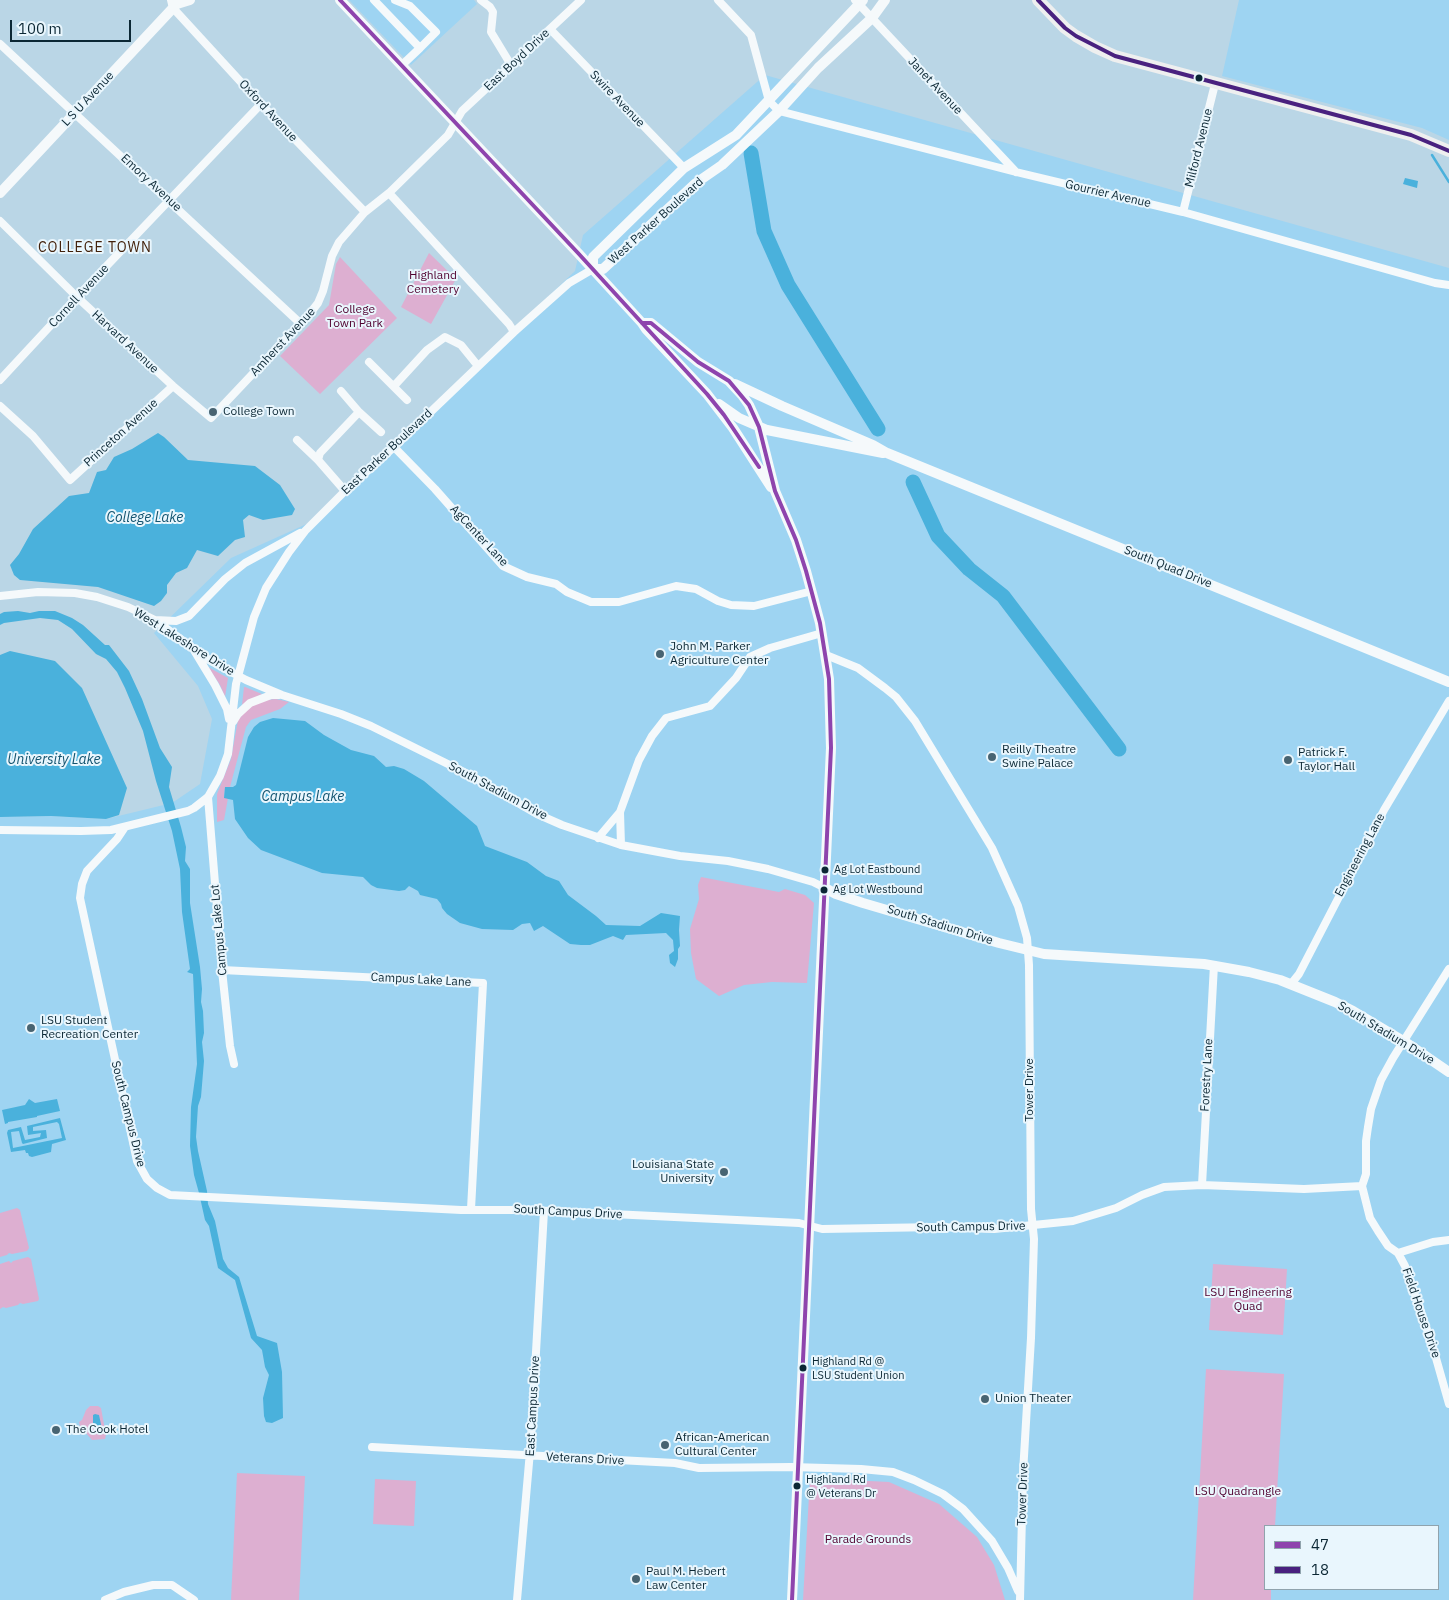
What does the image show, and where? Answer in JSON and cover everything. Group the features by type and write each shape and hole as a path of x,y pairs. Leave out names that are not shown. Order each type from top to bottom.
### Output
{"main road":[{"path":"1038,0 1071,32 1085,42 1132,62 1411,135 1449,151"}],"street":[{"path":"174,3 190,0"},
{"path":"340,0 456,122 714,402 775,491"},
{"path":"374,0 420,48"},
{"path":"395,0 410,6 436,32 402,65"},
{"path":"482,0 492,4 491,32 511,65"},
{"name":"East Boyd Drive","path":"456,122 462,111 581,0"},
{"path":"718,0 751,35 769,101 779,111"},
{"name":"West Parker Boulevard","path":"859,1 736,135 684,168 593,257 592,269 603,269 696,183 722,165 779,111 818,68 872,18 885,0"},
{"name":"Janet Avenue","path":"859,1 872,18 1016,172"},
{"name":"Oxford Avenue","path":"174,3 261,104 365,212"},
{"name":"L S U Avenue","path":"0,193 174,3"},
{"name":"Swire Avenue","path":"550,29 684,168"},
{"name":"Emory Avenue","path":"0,44 301,324"},
{"name":"Milford Avenue","path":"1183,212 1216,84"},
{"name":"Cornell Avenue","path":"0,380 261,104"},
{"name":"Gourrier Avenue","path":"779,111 1016,172 1183,212 1435,283 1449,285"},
{"name":"Amherst Avenue","path":"211,418 301,324 318,303 332,256 339,242 365,212 389,193 448,135 456,122"},
{"path":"389,193 509,324 514,332"},
{"name":"Harvard Avenue","path":"0,221 77,297 173,386 211,418"},
{"name":"East Parker Boulevard","path":"239,675 254,617 266,588 289,552 313,523 514,332 569,283 592,269"},
{"path":"642,322 651,323 698,362 729,381 742,394 759,427 775,491 798,547 812,591 826,655 831,718 825,888 792,1600"},
{"path":"394,386 427,350 445,337 461,345 478,366"},
{"path":"369,362 407,400"},
{"name":"South Quad Drive","path":"729,381 888,453 1449,682"},
{"name":"Princeton Avenue","path":"0,406 33,436 70,480 173,386"},
{"path":"341,391 381,432"},
{"name":"South Quad Drive","path":"714,402 720,404 739,418 759,427 814,440 888,453"},
{"path":"318,460 320,453 360,412"},
{"path":"297,440 318,460 345,491"},
{"name":"AgCenter Lane","path":"394,447 435,489 503,566 527,577 556,584 567,592 590,602 619,602 676,586 696,589 731,605 746,606 812,591"},
{"path":"154,620 176,621 189,616 225,579 245,562 292,538 313,523"},
{"name":"West Lakeshore Drive","path":"0,830 96,831 125,827 194,808 208,797 226,762 233,702 239,675 215,663 154,620 128,607 85,595 38,592 1,595"},
{"path":"598,838 620,812 639,760 652,736 666,718 710,706 736,678 750,657 770,648 822,633"},
{"path":"192,648 215,685 227,709 231,726"},
{"name":"Tower Drive","path":"826,655 853,666 885,688 896,697 915,721 992,848 1018,906 1027,938 1030,1209 1034,1239 1032,1327 1023,1473 1020,1598"},
{"name":"South Stadium Drive","path":"239,675 252,683 282,695 371,726 468,774 537,814 598,838 621,845 680,856 768,869 813,882 836,894 1028,951 1044,954 1185,962 1249,972 1291,984 1335,1002 1405,1042 1449,1072"},
{"path":"231,726 238,714 250,703 270,695 282,695"},
{"name":"Engineering Lane","path":"1291,984 1299,974 1384,810 1449,701"},
{"name":"Campus Lake Lot","path":"208,797 222,970 230,1046 234,1064"},
{"path":"620,812 621,845"},
{"name":"South Campus Drive","path":"125,827 117,839 87,871 82,884 80,898 137,1161 142,1172 154,1186 166,1194 182,1197 799,1222 822,1229 938,1227 994,1229 1073,1221 1116,1208 1142,1195 1164,1188 1202,1185 1304,1189 1362,1186"},
{"name":"Forestry Lane","path":"1202,1185 1214,966"},
{"path":"1362,1186 1366,1174 1366,1141 1371,1109 1381,1080 1449,969"},
{"name":"Campus Lake Lane","path":"222,970 483,983 472,1209"},
{"name":"Field House Drive","path":"1362,1186 1370,1218 1388,1246 1398,1253 1405,1266 1429,1334 1449,1404"},
{"name":"East Campus Drive","path":"517,1600 530,1456 544,1211"},
{"path":"1398,1253 1433,1242 1449,1240"},
{"name":"Veterans Drive","path":"372,1447 675,1463 699,1468 798,1467 893,1472 943,1494 963,1509 992,1541 1008,1568 1020,1598"},
{"path":"105,1600 133,1589 153,1585 172,1585 194,1600"}],"shaded area":[{"path":"349,0 474,0 477,4 411,65"},
{"path":"1239,0 1449,0 1449,140 1422,128 1222,76"},
{"name":"Louisiana State University","path":"765,75 1449,268 1449,1600 0,1600 0,817 51,816 106,819 172,803 200,784 212,719 198,686 154,633 231,558 311,522 575,271 583,235"}],"green space":[{"name":"Highland Cemetery","path":"429,253 456,279 431,324 401,307"},
{"name":"College Town Park","path":"340,257 397,318 320,394 280,356 329,305 336,264"},
{"path":"208,667 228,678 225,697 220,685"},
{"path":"244,687 262,694 242,705"},
{"path":"276,699 289,702 280,709 251,720 246,727 230,787 225,787 224,798 228,798 224,820 217,822 217,794 231,759 238,720 249,707 264,700"},
{"path":"701,877 779,892 785,889 805,895 814,903 807,983 772,982 744,985 719,996 696,979 691,953 690,929 699,899 698,885"},
{"path":"17,1208 20,1210 29,1248 27,1251 9,1253 0,1257 0,1213"},
{"path":"28,1257 31,1259 38,1301 20,1303 0,1309 0,1264 9,1261 11,1263"},
{"name":"LSU Engineering Quad","path":"1213,1264 1287,1269 1283,1335 1209,1330"},
{"name":"LSU Quadrangle","path":"1206,1369 1284,1374 1275,1525 1264,1525 1264,1590 1271,1590 1271,1600 1193,1600"},
{"path":"90,1406 101,1408 106,1435 105,1439 92,1440 85,1432 81,1431 79,1422"},
{"path":"237,1473 305,1476 299,1600 231,1600"},
{"name":"Parade Grounds","path":"810,1478 889,1482 939,1504 977,1537 994,1565 1005,1600 803,1600"},
{"path":"375,1479 416,1481 414,1526 373,1524"}],"water":[{"path":"1405,178 1418,181 1417,188 1403,184"},
{"name":"College Lake","path":"158,433 188,460 255,466 280,485 295,509 292,515 263,520 249,515 243,520 245,537 235,540 218,556 197,550 187,568 176,573 167,585 167,593 154,606 98,587 20,580 14,575 10,565 19,554 33,529 69,496 89,493 97,472 106,470 114,457 132,449"},
{"path":"18,611 30,613 55,611 72,618 83,625 105,645 109,645 129,671 142,699 160,748 172,767 169,787 186,847 185,861 190,869 190,903 202,989 204,1061 201,1097 198,1106 196,1137 198,1151 208,1204 215,1221 223,1259 228,1268 239,1277 257,1336 277,1343 282,1372 283,1418 272,1423 266,1422 264,1416 263,1398 269,1375 265,1367 262,1350 251,1338 235,1280 218,1268 209,1226 205,1220 194,1175 190,1146 191,1107 197,1064 193,974 187,972 190,969 182,912 180,869 172,831 143,731 117,672 106,659 96,654 72,629 58,620 40,618 0,625 0,614"},
{"name":"University Lake","path":"10,651 55,661 82,688 127,788 119,815 106,819 51,816 0,817 0,655"},
{"name":"Campus Lake","path":"273,718 305,721 324,735 351,750 374,756 386,767 394,766 404,769 424,781 477,826 485,846 527,862 546,876 559,881 568,895 606,925 640,926 661,913 680,916 680,946 675,967 670,963 669,955 674,951 673,940 666,933 626,935 623,940 613,936 590,945 581,945 570,944 543,926 534,931 530,923 522,924 513,930 482,929 460,923 447,914 437,899 420,895 418,891 409,886 405,890 399,891 377,888 363,877 322,873 261,850 248,838 235,819 233,800 224,798 225,787 236,785 248,737 254,727 260,722"},
{"path":"29,1099 35,1103 57,1099 60,1111 5,1124 2,1110 25,1105"},
{"path":"60,1118 66,1140 52,1144 51,1152 32,1157 25,1150 11,1152 8,1130 21,1127 25,1140 40,1137 41,1133 28,1135 27,1126","holes":["57,1122 62,1138 13,1148 11,1132 19,1131 23,1144 47,1138 46,1130 33,1131 33,1127"]},
{"path":"93,1415 99,1415 102,1429 99,1432 96,1432 93,1425"}],"waterway":[{"path":"751,153 764,231 788,285 878,429"},
{"path":"1432,155 1449,182"},
{"path":"913,482 938,536 969,569 1003,596 1119,749"}],"transit line":[{"name":"47","path":"340,0 578,253 707,394 724,415 759,467"},
{"name":"18","path":"1038,0 1065,28 1076,36 1115,56 1411,135 1449,151"},
{"name":"47","path":"642,323 651,323 698,362 729,381 749,405 759,427 775,491 796,540 806,571 820,623 829,679 831,748 792,1600"}],"place":[{"name":"College Town","path":"213,412"},
{"name":"John M. Parker Agriculture Center","path":"660,654"},
{"name":"Reilly Theatre Swine Palace","path":"992,757"},
{"name":"Patrick F. Taylor Hall","path":"1288,760"},
{"name":"Ag Lot Eastbound","path":"825,870"},
{"name":"Ag Lot Westbound","path":"824,890"},
{"name":"LSU Student Recreation Center","path":"31,1028"},
{"name":"Louisiana State University","path":"724,1172"},
{"name":"Highland Rd @ LSU Student Union","path":"803,1368"},
{"name":"Union Theater","path":"985,1399"},
{"name":"The Cook Hotel","path":"56,1430"},
{"name":"African-American Cultural Center","path":"665,1445"},
{"name":"Highland Rd @ Veterans Dr","path":"797,1486"},
{"name":"Paul M. Hebert Law Center","path":"636,1579"}],"district":[{"name":"COLLEGE TOWN","path":"95,248"}]}
